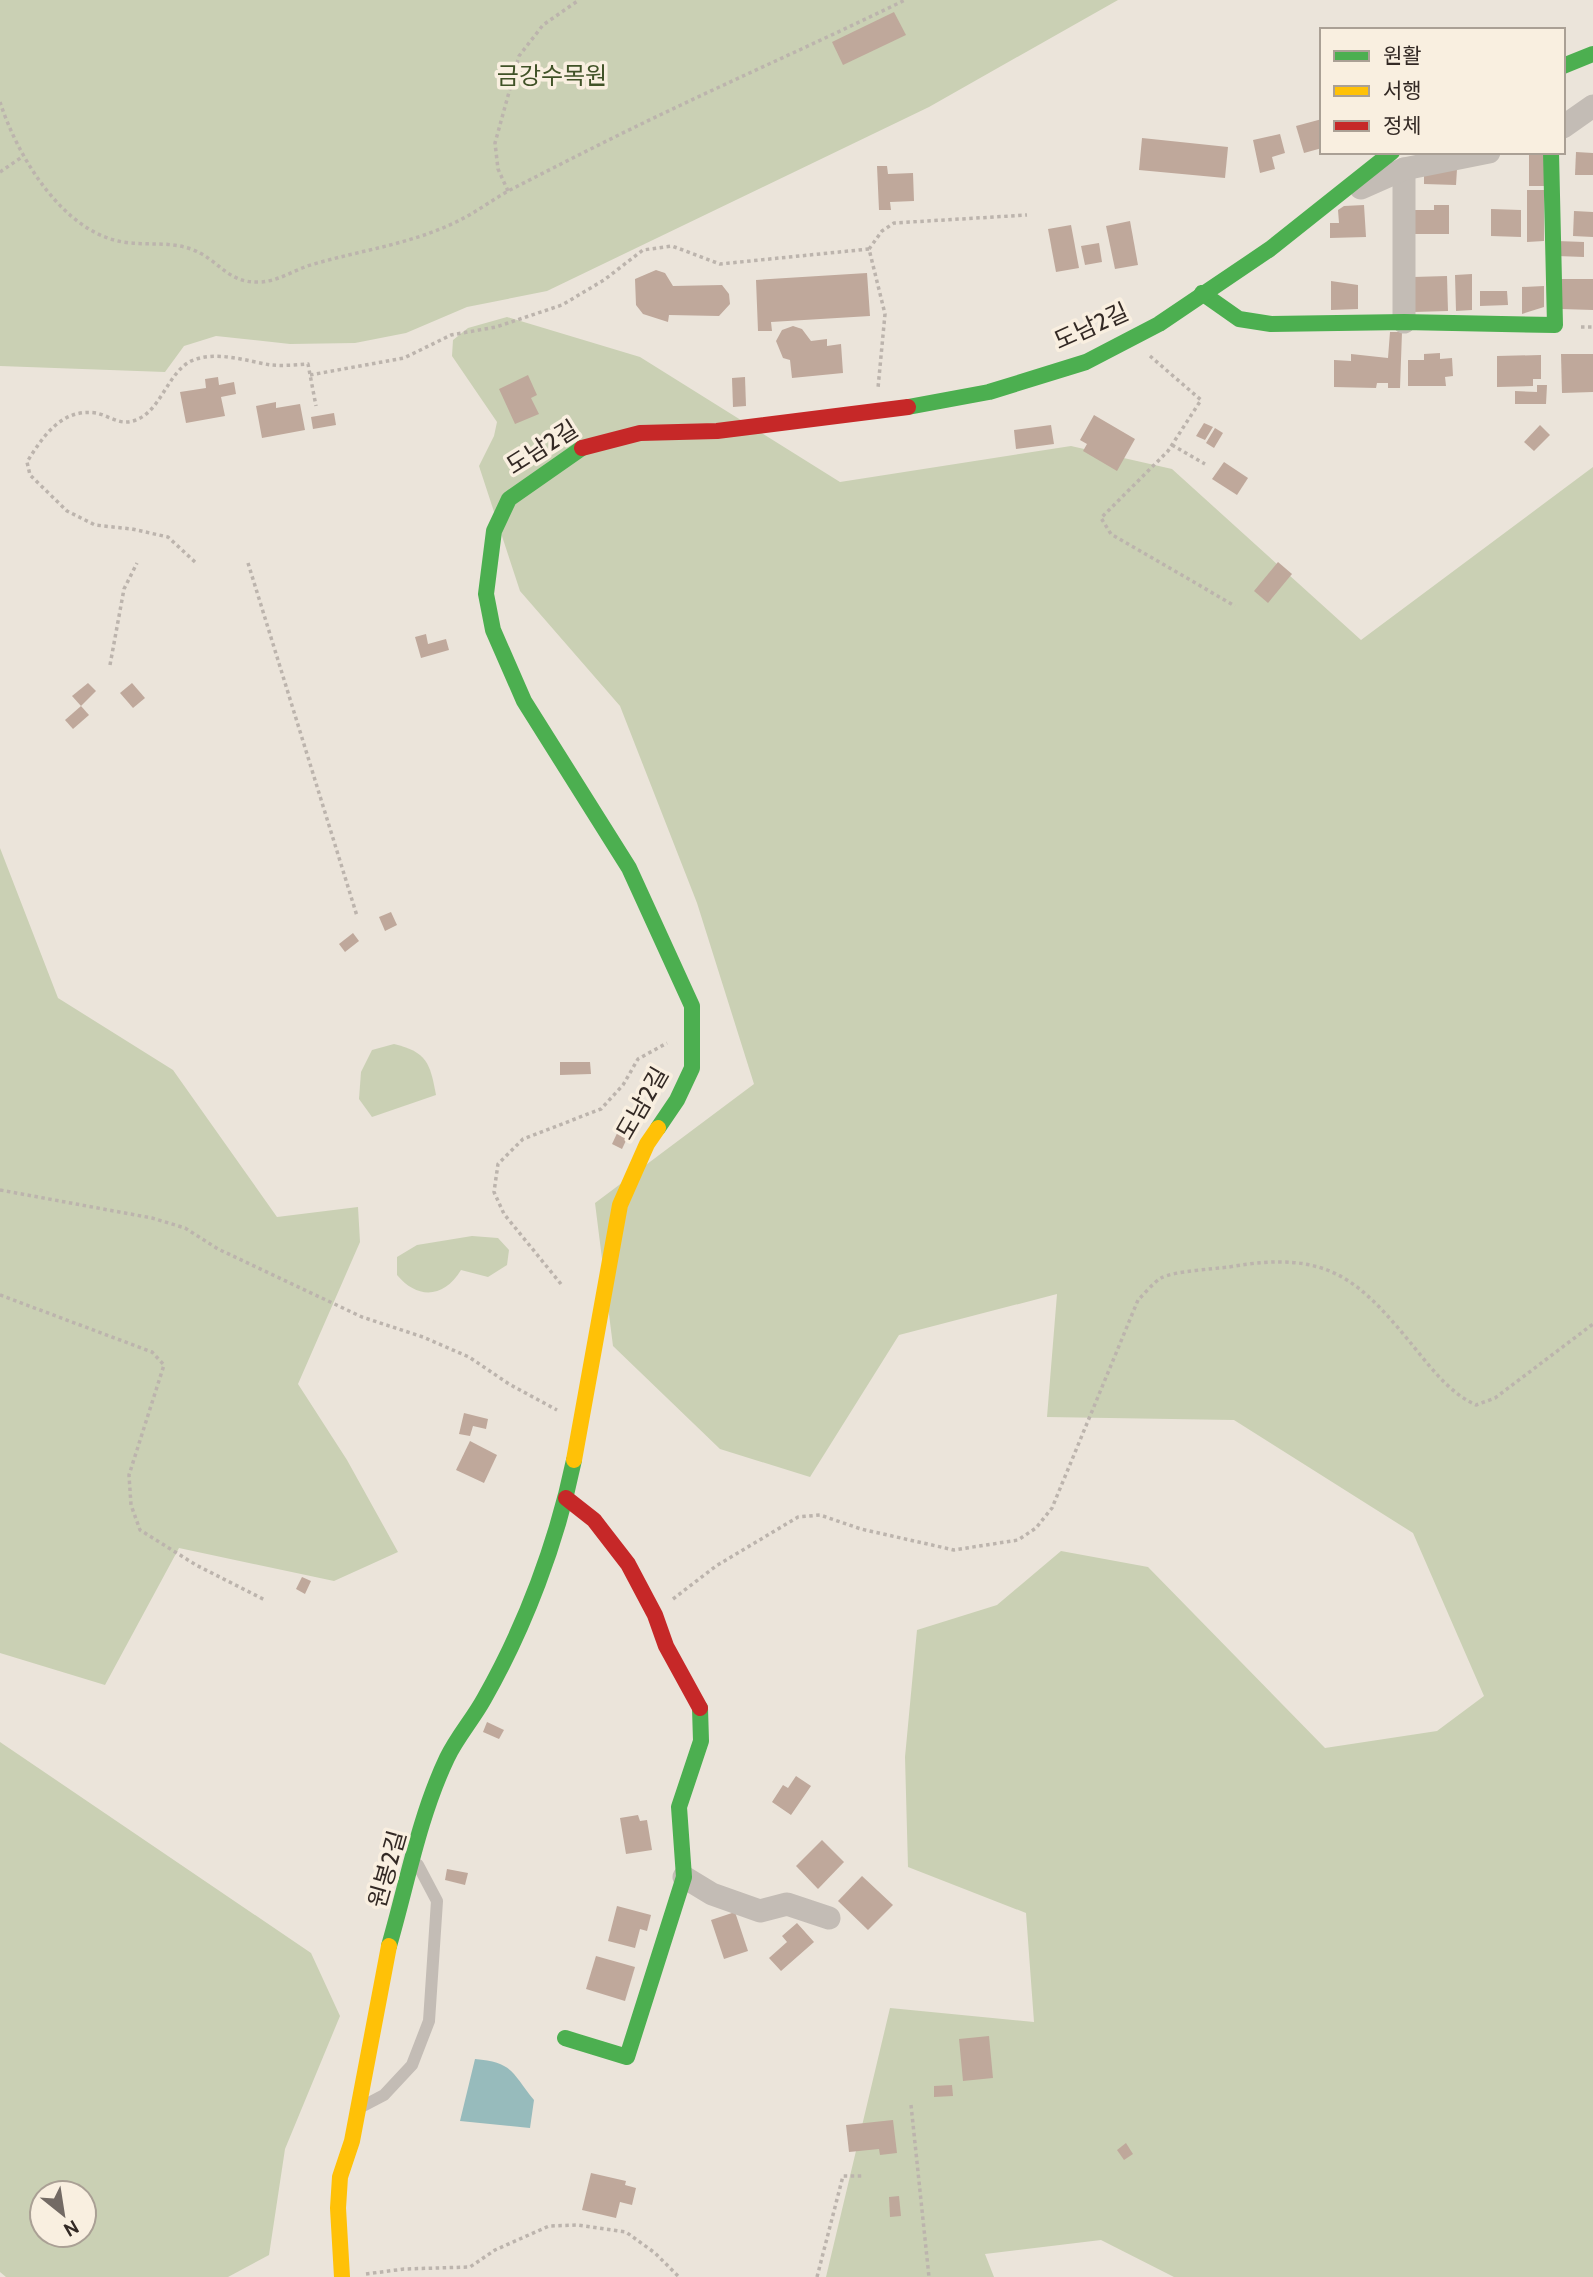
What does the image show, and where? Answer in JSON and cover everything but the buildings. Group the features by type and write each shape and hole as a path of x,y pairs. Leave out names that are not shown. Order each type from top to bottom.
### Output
{"main road":[{"path":"1565,65 1593,54"},
{"path":"1202,293 1238,319 1270,324 1404,322 1555,325 1551,154"},
{"name":"도남2길","path":"566,1498 620,1205 646,1144 677,1100 692,1068 692,1006 629,869 524,701 493,630 485,594 494,531 509,499 529,482 586,445 640,433 717,431 875,412 989,393 1086,362 1158,324 1270,249 1334,198"},
{"path":"565,2038 627,2057 684,1877 687,1856 679,1820 679,1800 698,1749 703,1726 701,1703 688,1677 667,1648 654,1611 623,1557 607,1535 566,1498"},
{"name":"원봉2길","path":"349,2276 338,2207 340,2177 352,2141 386,1958 429,1802 448,1756 485,1699 515,1638 566,1498"}],"street":[{"path":"1565,126 1593,106"},
{"name":"도남2길","path":"1334,198 1398,160 1466,154"},
{"path":"1398,160 1404,322"},
{"path":"684,1877 712,1894 760,1911 787,1903 829,1918"}],"lane":[{"path":"357,2110 384,2095 412,2065 429,2021 437,1901 414,1858"}],"path":[{"path":"508,191 498,169 495,143 519,56 543,25 579,0"},
{"path":"0,102 22,157 41,183 79,222 102,237 124,242 171,243 194,250 237,281 278,280 312,265 413,240 457,222 508,191 633,128 905,0"},
{"path":"0,172 22,157"},
{"path":"310,375 404,358 451,335 496,327 562,305 604,280 643,250 672,246 720,264 869,248 882,230 894,223 1027,215"},
{"path":"869,248 885,314 875,412"},
{"path":"1130,339 1201,400 1172,445 1101,518 1111,534 1235,606"},
{"path":"195,562 168,537 95,525 68,511 30,475 27,462 43,436 66,416 94,413 127,422 149,412 176,370 195,359 230,357 273,365 308,364 316,406"},
{"path":"1172,445 1205,464"},
{"path":"110,665 124,589 137,563"},
{"path":"248,563 357,916"},
{"path":"561,1284 505,1214 494,1192 498,1164 523,1139 601,1109 623,1085 638,1059 693,1028"},
{"path":"0,1190 152,1218 185,1228 218,1249 362,1318 423,1337 469,1357 509,1384 580,1422"},
{"path":"654,1611 716,1566 798,1517 820,1515 861,1529 954,1550 1018,1540 1036,1528 1052,1508 1138,1300 1162,1277 1251,1263 1300,1262 1332,1272 1361,1288 1460,1398 1476,1405 1495,1398 1593,1324"},
{"path":"0,1295 152,1352 163,1365 129,1475 131,1505 140,1530 196,1565 265,1600"},
{"path":"911,2105 929,2277"},
{"path":"817,2277 843,2176 863,2176"},
{"path":"349,2276 404,2269 470,2267 495,2250 549,2226 577,2225 626,2232 655,2253 679,2277"}],"green space":[{"name":"금강수목원","path":"0,0 1118,0 929,107 547,291 467,307 406,333 355,343 290,344 216,336 184,346 165,372 0,366"},
{"path":"507,317 640,357 840,482 1071,446 1172,469 1361,640 1593,467 1593,2277 1174,2277 1101,2240 985,2254 994,2277 826,2277 890,2008 1034,2022 1026,1913 908,1867 905,1757 917,1630 997,1605 1061,1551 1148,1567 1325,1748 1437,1731 1484,1696 1413,1533 1234,1420 1047,1417 1057,1294 899,1335 810,1477 720,1449 613,1346 595,1203 754,1084 697,903 620,706 520,591 479,466 494,436 497,422 452,356 453,340 468,328"},
{"path":"0,848 58,998 173,1070 277,1217 358,1207 360,1242 298,1384 347,1460 398,1552 334,1581 179,1548 105,1685 0,1653"},
{"path":"394,1044 414,1051 425,1060 432,1075 436,1095 372,1117 359,1099 361,1072 372,1050"},
{"path":"472,1236 498,1238 509,1250 507,1265 488,1277 461,1270 447,1286 430,1292 413,1289 397,1275 397,1257 417,1245"},
{"path":"0,1742 311,1953 340,2016 285,2149 269,2255 228,2277 6,2277 0,2272"}],"water":[{"path":"475,2059 505,2066 516,2076 534,2100 530,2128 460,2121"}],"traffic: fast":[{"path":"1565,65 1593,54"},
{"path":"908,407 989,392 1086,362 1159,324 1270,249 1389,154"},
{"path":"1202,293 1239,319 1271,324 1404,322 1555,325 1551,154"},
{"path":"582,448 509,499 494,531 486,594 493,630 524,701 629,868 692,1006 692,1068 677,1100 658,1128"},
{"path":"389,1946 421,1827 437,1780 451,1750 499,1671 526,1613 559,1522 574,1460"},
{"path":"565,2038 627,2057 684,1877 679,1807 701,1741 700,1708"}],"traffic: slow":[{"path":"574,1460 620,1205 647,1144 658,1128"},
{"path":"342,2277 338,2208 340,2177 352,2141 389,1946"}],"traffic: jam":[{"path":"582,448 640,433 717,431 908,407"},
{"path":"566,1498 594,1520 628,1564 655,1615 666,1646 700,1708"}]}
